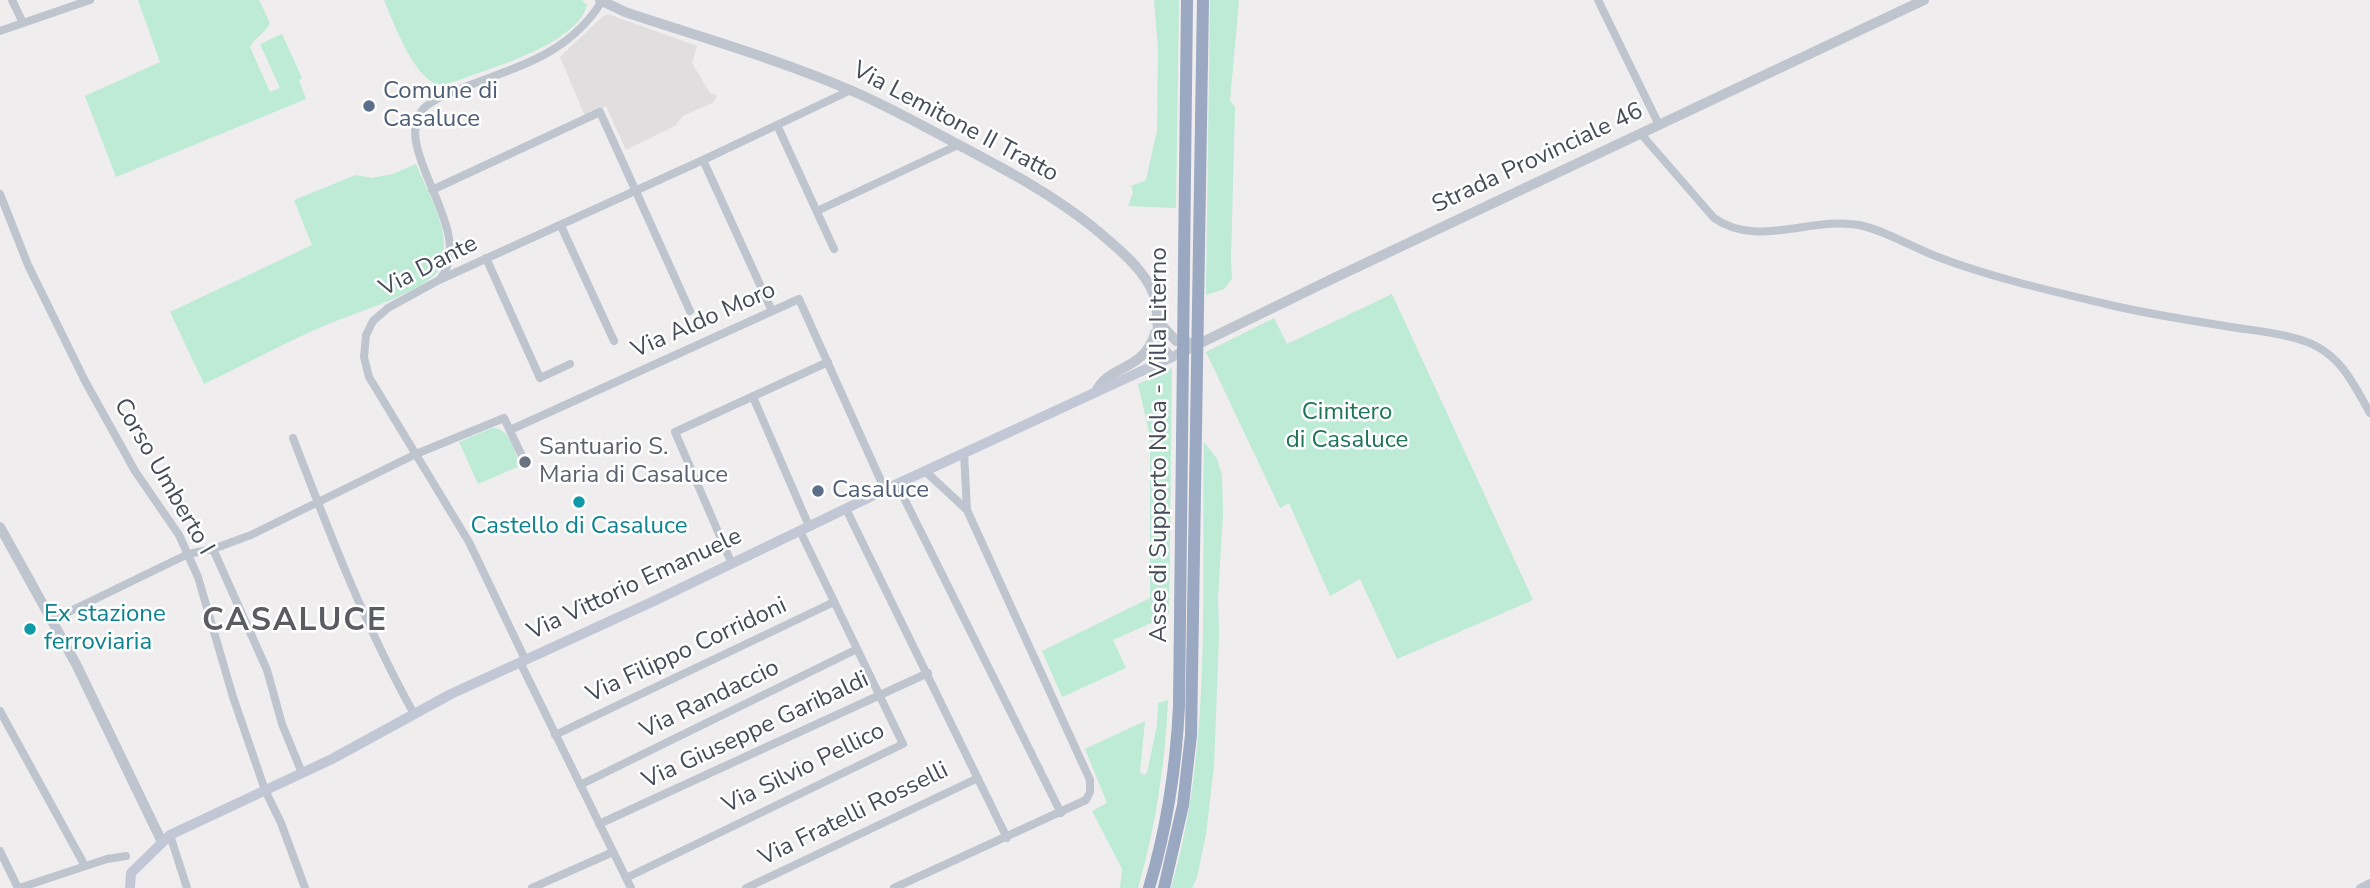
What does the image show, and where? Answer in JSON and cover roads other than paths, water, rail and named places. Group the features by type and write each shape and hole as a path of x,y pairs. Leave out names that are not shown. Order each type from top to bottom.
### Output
{"highway":[{"name":"Asse di Supporto Nola - Villa Literno","path":"1149,888 1169,811 1176,758 1180,639 1181,312 1187,0"},
{"name":"Asse di Supporto Nola - Villa Literno","path":"1164,888 1183,805 1191,735 1203,0"}],"main road":[{"name":"Via Vittorio Emanuele","path":"130,888 131,873 166,838 302,773 451,694 522,660 733,564 897,484 1172,357"}],"street":[{"path":"12,0 23,23"},
{"path":"0,31 90,0"},
{"path":"1598,0 1659,125"},
{"name":"Strada Provinciale 46","path":"1172,357 1924,0"},
{"path":"439,280 448,265 450,247 444,219 418,149 418,122 423,109 450,92 548,55 578,31 594,14 601,1"},
{"name":"Via Lemitone II Tratto","path":"601,1 625,12 851,90 1011,172 1052,197 1105,238 1149,283 1157,308 1158,322 1170,343 1172,357"},
{"name":"Via Dante","path":"631,888 555,735 469,542 373,386 366,366 364,346 370,327 378,315 439,280 851,90"},
{"path":"432,190 600,112 690,311"},
{"path":"777,125 834,249"},
{"path":"1641,134 1714,218 1730,227 1750,232 1858,225 1891,235 1937,257 2034,286 2107,305 2165,317 2260,331 2312,344 2341,364 2370,413"},
{"path":"817,211 958,145"},
{"path":"703,160 772,311"},
{"name":"Corso Umberto I","path":"0,194 28,265 85,381 135,471 179,535 188,554 209,608 233,697 265,790 306,888"},
{"path":"561,226 614,341"},
{"path":"486,258 540,378 570,364"},
{"name":"Via Aldo Moro","path":"510,430 799,299 885,490"},
{"path":"1158,322 1176,341 1207,340"},
{"path":"1096,392 1109,377 1142,358 1152,343 1158,322"},
{"path":"733,564 675,432 828,362"},
{"name":"Via Silvio Pellico","path":"626,878 903,744 834,602 753,397"},
{"path":"52,620 188,554 251,536 416,454 504,418 522,456"},
{"path":"293,438 387,665 414,714"},
{"path":"896,888 1061,813 1086,800 1090,792 1090,780 967,510 964,453"},
{"path":"925,471 967,510"},
{"path":"897,484 1061,813"},
{"path":"846,509 1007,838"},
{"path":"0,527 76,664 166,838 187,888"},
{"path":"213,549 267,670 282,724 302,773"},
{"name":"Via Filippo Corridoni","path":"555,735 834,602"},
{"name":"Via Randaccio","path":"580,785 857,649"},
{"name":"Via Giuseppe Garibaldi","path":"599,824 928,673"},
{"path":"0,711 85,866"},
{"name":"Via Fratelli Rosselli","path":"747,888 978,778"},
{"path":"0,851 19,888 85,866 126,856"},
{"path":"531,888 613,852"},
{"path":"2360,888 2370,883"}],"place":[{"name":"Comune di Casaluce","path":"369,106"},
{"name":"Santuario S. Maria di Casaluce","path":"525,462"},
{"name":"Casaluce","path":"818,491"},
{"name":"Castello di Casaluce","path":"579,502"},
{"name":"Ex stazione ferroviaria","path":"30,629"}],"district":[{"name":"CASALUCE","path":"295,622"}],"park label":[{"name":"Cimitero di Casaluce","path":"1347,427"}]}
